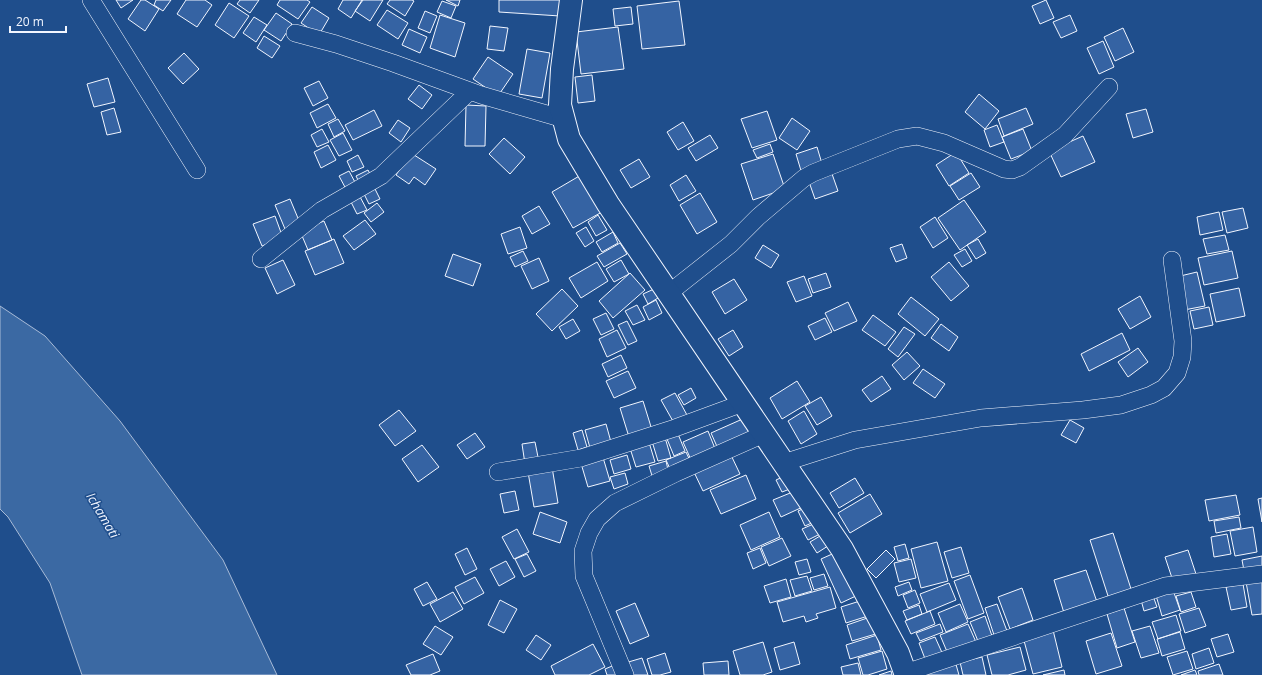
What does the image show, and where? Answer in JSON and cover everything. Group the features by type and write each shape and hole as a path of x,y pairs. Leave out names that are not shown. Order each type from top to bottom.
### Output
{"highway":[{"path":"571,0 562,69 560,98 560,105 569,138 608,204 842,549 898,653 906,674"}],"street":[{"path":"91,0 197,170"},
{"path":"296,33 386,60 470,91 564,119"},
{"path":"669,293 731,244 758,217 804,178 813,173 898,139 917,136 944,143 1004,169 1012,170 1020,167 1065,135 1109,88"},
{"path":"261,259 322,210 381,176 470,91"},
{"path":"783,463 855,440 981,418 1091,409 1121,405 1151,396 1164,388 1177,373 1182,357 1183,341 1172,260"},
{"path":"498,472 581,458 675,428 743,403"},
{"path":"625,675 584,576 583,552 589,533 597,519 615,503 676,473 764,434"},
{"path":"906,674 1165,586 1262,574"}],"water":[{"name":"Ichamati","path":"0,306 45,336 120,421 223,560 277,675 82,675 50,583 8,517 0,509"}],"building":[{"path":"116,0 133,0 121,8"},
{"path":"141,0 145,0 159,9 145,31 128,19"},
{"path":"156,0 171,0 163,11 154,5"},
{"path":"186,0 205,0 212,5 197,27 177,14"},
{"path":"240,0 259,0 250,13 237,4"},
{"path":"280,0 307,0 310,2 298,19 277,5"},
{"path":"343,0 362,0 351,18 338,9"},
{"path":"363,0 383,0 370,21 355,11"},
{"path":"390,0 414,1 405,16 387,4"},
{"path":"446,0 460,0 458,6"},
{"path":"499,0 561,0 560,16 499,12"},
{"path":"1046,0 1054,18 1040,24 1032,6"},
{"path":"442,1 456,6 451,18 437,12"},
{"path":"679,1 685,45 642,49 637,6"},
{"path":"229,3 249,16 234,38 215,25"},
{"path":"312,7 329,18 319,35 301,23"},
{"path":"631,7 633,24 615,26 613,9"},
{"path":"387,10 408,23 398,39 377,25"},
{"path":"425,11 437,16 430,33 418,28"},
{"path":"276,13 292,24 281,41 264,30"},
{"path":"440,15 465,23 455,57 430,48"},
{"path":"1070,15 1077,31 1061,38 1053,22"},
{"path":"254,17 267,25 256,42 243,33"},
{"path":"490,26 508,28 504,51 487,49"},
{"path":"618,27 624,69 581,74 576,32"},
{"path":"1123,28 1134,52 1115,61 1104,37"},
{"path":"409,29 427,37 420,53 402,45"},
{"path":"264,36 280,46 272,58 257,48"},
{"path":"1103,41 1114,67 1099,74 1087,48"},
{"path":"527,49 550,53 542,98 519,94"},
{"path":"184,53 199,69 183,84 168,68"},
{"path":"488,57 513,74 498,96 473,79"},
{"path":"592,75 595,101 578,103 575,77"},
{"path":"108,78 115,102 94,107 87,84"},
{"path":"319,81 328,98 313,106 304,88"},
{"path":"419,85 432,95 422,109 408,99"},
{"path":"979,94 999,111 985,129 965,112"},
{"path":"328,104 336,118 317,128 310,113"},
{"path":"466,105 486,106 485,146 465,146"},
{"path":"114,108 121,132 107,135 101,112"},
{"path":"1026,108 1033,124 1004,136 998,119"},
{"path":"1146,109 1153,132 1133,138 1126,114"},
{"path":"374,110 382,126 353,140 345,125"},
{"path":"767,111 777,140 752,148 741,119"},
{"path":"792,118 810,131 797,150 779,138"},
{"path":"338,119 345,131 334,137 328,124"},
{"path":"398,120 410,128 401,142 389,133"},
{"path":"683,122 694,141 678,150 667,132"},
{"path":"997,125 1004,142 990,147 984,130"},
{"path":"322,129 329,142 317,147 311,135"},
{"path":"1023,129 1032,151 1011,159 1002,137"},
{"path":"343,133 352,150 339,156 330,140"},
{"path":"710,135 718,148 696,161 688,148"},
{"path":"1083,136 1095,162 1061,177 1049,151"},
{"path":"504,138 525,157 510,174 489,154"},
{"path":"770,144 773,152 757,158 753,150"},
{"path":"328,145 336,160 321,168 314,152"},
{"path":"817,147 823,167 802,174 796,154"},
{"path":"956,152 969,173 949,186 936,165"},
{"path":"411,153 436,169 425,185 414,177 409,184 396,175"},
{"path":"773,154 785,189 753,200 741,164"},
{"path":"358,155 364,167 352,172 347,161"},
{"path":"639,159 650,177 631,188 620,170"},
{"path":"368,170 372,178 360,184 356,176"},
{"path":"349,171 356,184 346,189 339,176"},
{"path":"831,171 838,191 815,199 808,179"},
{"path":"971,173 980,187 959,200 950,186"},
{"path":"581,175 602,212 573,228 552,192"},
{"path":"686,175 696,191 679,201 670,185"},
{"path":"373,185 380,199 369,204 362,190"},
{"path":"358,193 367,210 357,214 349,198"},
{"path":"700,193 717,222 697,234 680,205"},
{"path":"290,199 300,223 285,229 275,205"},
{"path":"964,200 986,232 960,250 938,218"},
{"path":"377,203 384,212 371,222 364,213"},
{"path":"539,206 550,224 532,234 522,216"},
{"path":"1243,208 1248,228 1227,233 1222,212"},
{"path":"1219,212 1223,230 1200,235 1197,217"},
{"path":"598,215 607,230 596,236 588,222"},
{"path":"275,216 283,238 262,246 253,224"},
{"path":"935,217 948,238 933,248 920,227"},
{"path":"365,220 376,234 354,250 343,236"},
{"path":"324,221 332,240 308,250 300,231"},
{"path":"520,227 527,248 508,254 501,234"},
{"path":"586,227 594,241 585,247 576,233"},
{"path":"613,232 618,243 602,252 596,242"},
{"path":"1225,235 1229,250 1207,254 1203,239"},
{"path":"334,239 344,263 315,275 305,251"},
{"path":"978,239 986,253 976,259 967,245"},
{"path":"620,243 627,254 604,267 597,256"},
{"path":"902,244 907,258 896,262 890,248"},
{"path":"763,245 779,255 771,268 755,258"},
{"path":"965,249 972,261 962,267 954,255"},
{"path":"523,251 528,261 515,267 510,257"},
{"path":"1232,251 1238,278 1204,285 1198,258"},
{"path":"453,254 481,264 473,286 445,276"},
{"path":"539,258 549,281 532,289 521,266"},
{"path":"283,260 295,285 277,294 265,268"},
{"path":"621,260 629,274 614,282 606,269"},
{"path":"597,262 608,281 581,298 569,278"},
{"path":"949,262 969,286 951,301 931,277"},
{"path":"1197,272 1205,306 1184,310 1176,277"},
{"path":"630,273 645,290 613,318 599,301"},
{"path":"826,273 831,287 813,293 808,279"},
{"path":"804,276 812,296 796,302 787,282"},
{"path":"734,279 747,300 725,314 712,292"},
{"path":"1239,288 1245,316 1216,322 1210,294"},
{"path":"562,289 578,306 552,331 536,314"},
{"path":"654,289 658,298 648,304 643,294"},
{"path":"1140,296 1151,317 1130,329 1118,309"},
{"path":"911,297 939,319 925,336 898,314"},
{"path":"656,300 662,313 649,320 643,307"},
{"path":"848,302 857,321 834,331 825,313"},
{"path":"637,305 645,320 633,325 625,311"},
{"path":"1209,307 1213,325 1194,329 1190,311"},
{"path":"606,313 614,329 601,335 593,319"},
{"path":"873,315 896,332 885,346 862,330"},
{"path":"825,318 832,332 815,340 808,326"},
{"path":"573,319 580,331 566,339 559,327"},
{"path":"627,321 637,341 628,345 618,325"},
{"path":"941,324 958,337 949,351 931,338"},
{"path":"904,327 915,334 898,357 888,349"},
{"path":"617,330 626,348 607,357 599,339"},
{"path":"733,330 743,347 729,356 718,339"},
{"path":"1122,333 1130,350 1089,371 1081,354"},
{"path":"1138,348 1148,362 1128,377 1118,362"},
{"path":"907,352 920,366 904,380 892,365"},
{"path":"621,355 627,368 608,377 602,364"},
{"path":"923,369 945,384 935,398 913,383"},
{"path":"628,371 636,388 614,398 606,381"},
{"path":"882,376 891,389 871,402 862,390"},
{"path":"797,381 810,402 782,419 770,398"},
{"path":"691,388 696,398 684,405 678,395"},
{"path":"675,393 687,415 674,423 661,400"},
{"path":"821,397 832,416 817,425 805,406"},
{"path":"643,401 652,430 629,437 620,408"},
{"path":"399,410 416,431 395,446 379,425"},
{"path":"804,411 817,434 801,444 788,421"},
{"path":"747,417 754,435 719,451 711,433"},
{"path":"1070,420 1084,428 1076,443 1061,435"},
{"path":"606,424 611,442 590,448 585,430"},
{"path":"582,430 587,447 578,450 573,433"},
{"path":"708,431 716,451 692,462 683,442"},
{"path":"475,433 485,447 467,459 457,445"},
{"path":"664,434 671,458 658,461 651,438"},
{"path":"678,434 685,451 674,456 667,439"},
{"path":"648,439 655,462 636,467 629,445"},
{"path":"535,442 539,462 525,464 522,444"},
{"path":"422,445 439,467 418,482 402,459"},
{"path":"686,452 691,463 671,471 666,460"},
{"path":"730,453 740,474 703,491 693,470"},
{"path":"602,454 610,481 588,487 580,460"},
{"path":"627,455 631,469 614,474 610,460"},
{"path":"666,461 669,474 653,479 649,466"},
{"path":"552,467 558,503 534,507 528,472"},
{"path":"625,473 628,484 614,489 610,477"},
{"path":"789,474 795,487 782,492 776,480"},
{"path":"746,475 756,499 721,514 710,490"},
{"path":"855,478 864,493 839,508 830,493"},
{"path":"800,489 807,505 781,517 773,500"},
{"path":"515,491 519,510 504,513 500,494"},
{"path":"870,494 882,514 850,533 838,513"},
{"path":"1236,495 1240,515 1209,521 1205,500"},
{"path":"1262,498 1262,522 1258,499"},
{"path":"809,506 816,521 805,526 798,511"},
{"path":"540,512 567,522 560,543 533,534"},
{"path":"769,512 780,537 751,550 740,525"},
{"path":"1239,517 1241,528 1216,533 1214,521"},
{"path":"818,522 824,532 808,540 802,529"},
{"path":"1253,527 1257,552 1235,556 1230,531"},
{"path":"517,529 529,552 514,559 502,537"},
{"path":"825,533 831,544 817,553 810,542"},
{"path":"1113,533 1132,592 1109,599 1090,540"},
{"path":"1227,534 1231,554 1214,557 1211,537"},
{"path":"782,538 791,556 769,566 761,547"},
{"path":"937,542 948,581 921,588 911,549"},
{"path":"905,544 909,558 898,561 894,547"},
{"path":"961,547 969,573 952,578 944,552"},
{"path":"467,548 477,569 465,575 455,554"},
{"path":"760,548 766,563 753,569 747,553"},
{"path":"886,550 895,559 876,578 867,569"},
{"path":"1188,550 1196,574 1173,581 1165,557"},
{"path":"839,551 858,595 841,603 821,559"},
{"path":"527,554 536,571 524,577 515,559"},
{"path":"1262,556 1262,572 1245,576 1242,560"},
{"path":"807,559 811,572 799,575 795,562"},
{"path":"911,559 916,578 899,582 894,563"},
{"path":"506,561 515,577 499,586 490,569"},
{"path":"1086,570 1097,602 1064,613 1054,580"},
{"path":"824,574 828,586 814,590 810,578"},
{"path":"970,575 984,613 968,619 954,581"},
{"path":"807,576 812,591 795,596 790,580"},
{"path":"475,577 484,593 464,604 455,587"},
{"path":"786,579 791,597 770,603 764,586"},
{"path":"1262,579 1262,614 1252,615 1246,582"},
{"path":"427,582 437,599 423,606 414,589"},
{"path":"909,582 912,590 898,596 895,587"},
{"path":"949,583 956,600 927,612 920,594"},
{"path":"1243,584 1247,607 1231,610 1226,587"},
{"path":"830,587 836,608 816,614 818,618 806,622 804,616 783,622 777,602"},
{"path":"1172,587 1180,610 1162,616 1155,592"},
{"path":"1022,588 1033,620 1010,629 998,597"},
{"path":"915,590 920,603 908,608 903,595"},
{"path":"453,592 463,609 440,622 430,604"},
{"path":"1191,592 1196,607 1181,612 1176,596"},
{"path":"1152,593 1157,607 1144,611 1140,596"},
{"path":"500,600 517,609 504,633 488,625"},
{"path":"863,600 868,616 846,623 841,607"},
{"path":"635,603 649,636 630,644 616,611"},
{"path":"960,604 968,622 946,632 938,613"},
{"path":"997,604 1007,631 994,635 985,608"},
{"path":"919,605 922,614 907,620 903,611"},
{"path":"1124,608 1135,642 1117,648 1107,614"},
{"path":"1199,608 1206,626 1185,633 1179,614"},
{"path":"930,611 935,624 911,634 905,621"},
{"path":"1176,615 1181,631 1158,639 1152,622"},
{"path":"873,616 879,633 852,641 847,625"},
{"path":"985,616 992,636 978,641 970,622"},
{"path":"940,624 943,632 920,641 916,633"},
{"path":"968,624 976,642 948,654 940,635"},
{"path":"435,626 453,637 441,655 423,644"},
{"path":"1150,626 1159,653 1141,658 1132,631"},
{"path":"1053,630 1062,667 1033,674 1023,637"},
{"path":"1180,632 1185,649 1162,656 1157,639"},
{"path":"1111,633 1122,666 1096,674 1086,641"},
{"path":"1228,634 1234,652 1217,657 1211,639"},
{"path":"536,635 551,645 541,660 526,650"},
{"path":"877,635 881,650 850,659 846,645"},
{"path":"935,637 944,657 927,664 919,643"},
{"path":"763,642 772,672 763,675 740,675 733,651"},
{"path":"794,642 800,664 780,670 774,648"},
{"path":"593,644 605,667 589,675 555,675 551,666"},
{"path":"1020,647 1026,670 1008,675 992,675 987,655"},
{"path":"1209,648 1214,663 1196,669 1192,654"},
{"path":"882,651 887,669 868,675 863,675 858,658"},
{"path":"1187,651 1193,669 1173,675 1167,657"},
{"path":"665,653 671,672 660,675 652,675 647,659"},
{"path":"433,654 440,671 430,675 411,675 406,665"},
{"path":"982,657 986,675 963,675 960,662"},
{"path":"642,658 648,675 629,675 625,663"},
{"path":"728,661 729,675 704,675 703,663"},
{"path":"955,661 959,675 926,675"},
{"path":"858,663 861,675 843,675 841,667"},
{"path":"617,664 622,675 607,675 605,669"},
{"path":"1219,664 1223,675 1199,675 1198,671"},
{"path":"1064,670 1065,675 1043,675"},
{"path":"1195,670 1197,675 1181,675"},
{"path":"891,671 892,675 879,675"}]}
